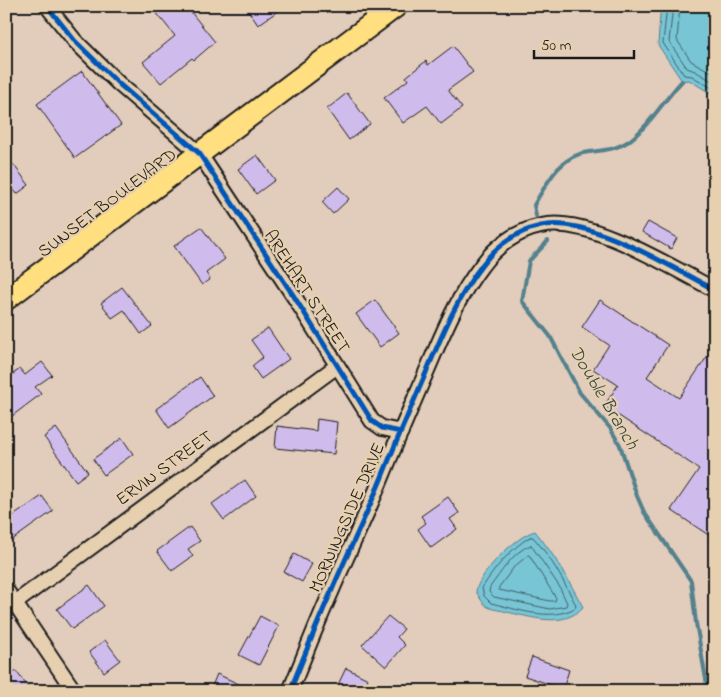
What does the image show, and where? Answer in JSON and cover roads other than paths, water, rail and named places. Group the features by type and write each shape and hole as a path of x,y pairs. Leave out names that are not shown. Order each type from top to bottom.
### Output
{"main road":[{"name":"SUNSET BOULEVARD","path":"6,299 396,6"}],"street":[{"name":"AREHART STREET","path":"47,6 75,41 119,84 199,153 290,291 372,421 382,428 400,432"},
{"name":"MORNINGSIDE DRIVE","path":"290,691 331,591 367,513 446,327 471,280 492,254 507,241 541,226 561,224 586,228 620,241 715,290"},
{"name":"ERVIN STREET","path":"15,603 337,366"},
{"path":"6,590 74,691"}],"water":[{"path":"662,6 715,6 715,96 689,80 682,81 658,45"},
{"path":"535,531 555,558 583,607 575,614 566,618 547,620 492,609 484,604 476,591 484,574 491,565 518,540"}],"waterway":[{"name":"Double Branch","path":"536,216 534,205 549,179 562,164 579,154 615,148 629,141 644,128 682,81"},
{"name":"Double Branch","path":"548,241 529,261 522,301 550,336 580,393 610,428 620,445 644,512 691,581 708,691"}]}
